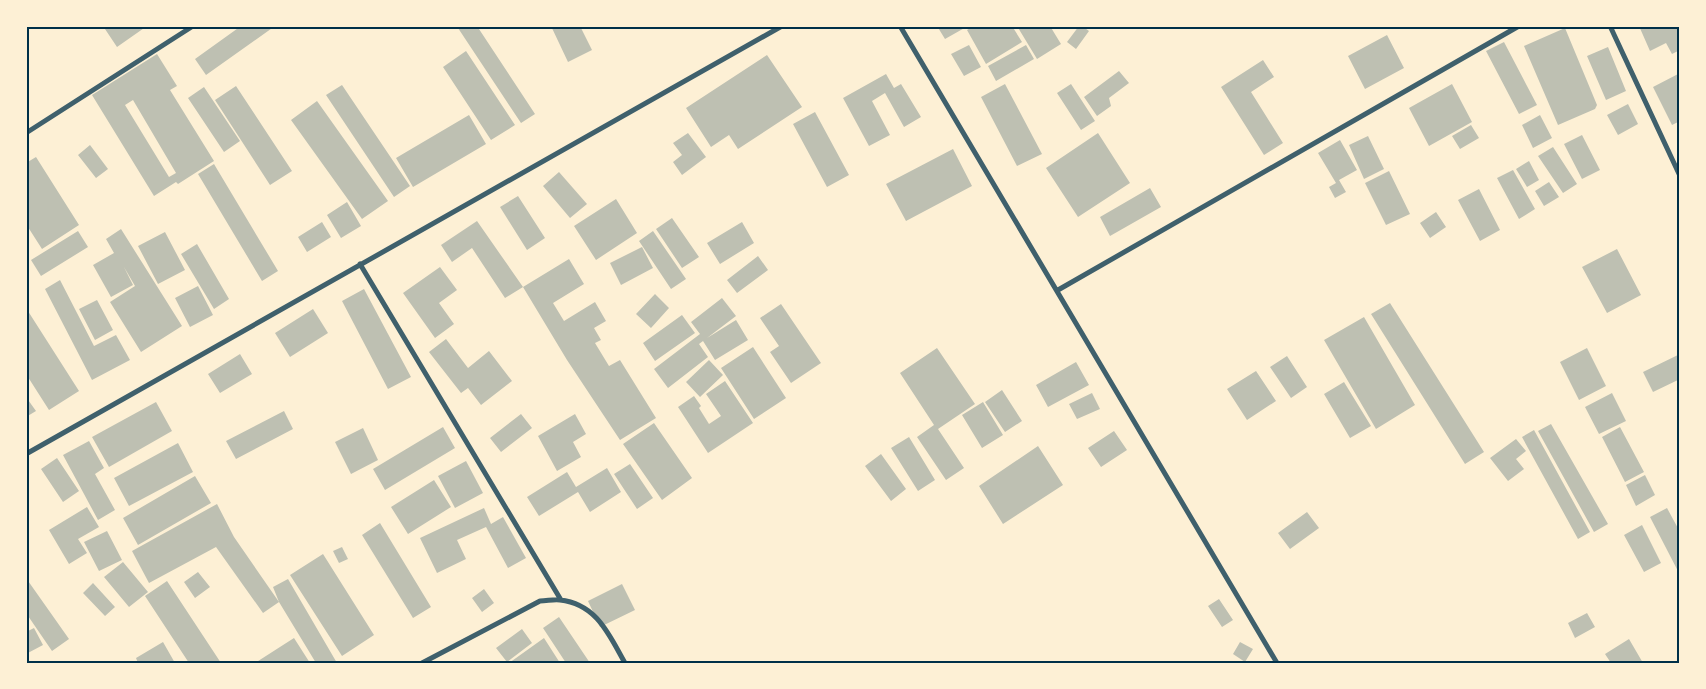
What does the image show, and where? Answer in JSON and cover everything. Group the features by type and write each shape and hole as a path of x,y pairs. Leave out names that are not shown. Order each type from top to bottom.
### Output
{"street":[{"path":"26,133 193,26"},
{"path":"26,454 782,26"},
{"path":"900,26 1058,290 1277,663"},
{"path":"1058,290 1519,26"},
{"path":"1610,26 1680,176"},
{"path":"360,264 561,600"},
{"path":"422,663 540,601 561,600 585,608 600,619 625,663"}],"building":[{"path":"103,26 147,26 117,47"},
{"path":"241,26 275,26 206,75 195,59"},
{"path":"461,26 477,26 535,114 521,123 458,28"},
{"path":"551,26 580,26 592,50 568,62"},
{"path":"937,26 968,26 945,39"},
{"path":"974,26 1012,26 1022,42 986,64 967,30"},
{"path":"1017,26 1050,26 1061,44 1037,59"},
{"path":"1079,26 1089,31 1076,49 1067,42"},
{"path":"1639,26 1680,26 1680,50 1672,54 1666,43 1650,51"},
{"path":"1565,28 1597,105 1595,109 1558,125 1524,46"},
{"path":"1387,35 1404,68 1365,89 1348,56"},
{"path":"1504,42 1537,105 1519,114 1486,51"},
{"path":"969,45 981,67 964,76 951,54"},
{"path":"1026,45 1034,59 996,81 988,66"},
{"path":"1608,47 1626,91 1606,100 1587,56"},
{"path":"466,51 515,125 491,140 443,67"},
{"path":"157,54 177,86 170,90 214,161 178,184 176,182 154,196 92,95","holes":["133,100 176,173 169,177 125,105"]},
{"path":"767,55 802,107 738,149 729,135 711,147 686,108"},
{"path":"1263,60 1274,77 1251,92 1283,143 1264,155 1221,87"},
{"path":"1119,71 1129,83 1109,98 1111,106 1097,116 1084,97"},
{"path":"1680,73 1680,121 1672,125 1653,87"},
{"path":"886,74 894,88 901,84 921,117 904,127 885,93 872,101 890,135 869,146 843,98"},
{"path":"1005,84 1042,154 1017,166 981,97"},
{"path":"1071,84 1095,121 1081,130 1057,93"},
{"path":"1452,84 1472,122 1429,146 1409,108"},
{"path":"342,85 410,186 394,197 326,95"},
{"path":"236,86 292,171 270,185 215,100"},
{"path":"204,87 240,141 224,152 188,98"},
{"path":"317,101 388,201 362,219 291,120"},
{"path":"1628,104 1638,124 1618,135 1607,115"},
{"path":"815,112 849,175 827,187 793,124"},
{"path":"469,115 486,144 413,187 396,158"},
{"path":"1540,115 1552,138 1533,148 1522,125"},
{"path":"1471,125 1479,138 1460,149 1452,136"},
{"path":"688,133 706,157 682,175 673,162 682,155 673,143"},
{"path":"1098,133 1130,183 1078,217 1046,168"},
{"path":"1582,135 1600,170 1582,179 1564,144"},
{"path":"1368,136 1384,169 1364,179 1349,145"},
{"path":"1340,140 1357,170 1339,180 1346,192 1335,198 1329,187 1336,183 1318,153"},
{"path":"90,145 108,169 96,178 78,155"},
{"path":"1553,147 1577,184 1563,193 1538,156"},
{"path":"953,149 972,186 906,221 886,184"},
{"path":"36,157 79,225 42,249 26,224 26,163"},
{"path":"1529,161 1539,180 1527,187 1516,169"},
{"path":"214,164 278,271 262,281 198,174"},
{"path":"1513,170 1535,209 1519,219 1497,178"},
{"path":"1389,171 1410,214 1386,225 1365,183"},
{"path":"559,172 587,204 570,218 543,186"},
{"path":"1549,182 1559,197 1544,206 1535,191"},
{"path":"1150,188 1161,207 1110,236 1100,217"},
{"path":"1479,189 1500,230 1480,241 1458,200"},
{"path":"518,196 545,238 527,250 500,207"},
{"path":"616,199 637,233 596,260 574,226"},
{"path":"347,202 361,226 341,238 327,215"},
{"path":"1436,212 1446,227 1430,238 1420,223"},
{"path":"672,218 699,257 682,268 656,229"},
{"path":"477,221 523,287 505,298 472,248 452,262 441,245"},
{"path":"322,222 331,237 307,252 298,237"},
{"path":"742,222 754,243 720,264 707,243"},
{"path":"121,229 182,326 141,352 110,302 135,286 124,267 133,285 111,297 93,265 114,253 106,239"},
{"path":"78,231 88,247 41,276 31,260"},
{"path":"653,231 686,279 671,289 639,241"},
{"path":"165,232 185,270 158,284 138,246"},
{"path":"197,244 229,299 214,309 181,254"},
{"path":"642,247 653,268 621,285 610,263"},
{"path":"1617,249 1641,295 1607,313 1582,267"},
{"path":"758,256 768,270 737,293 727,280"},
{"path":"569,259 584,284 553,303 564,321 595,302 606,321 594,328 601,340 595,343 609,366 620,360 656,418 620,440 567,360 523,287"},
{"path":"440,267 457,290 439,303 454,324 435,338 403,293"},
{"path":"60,280 94,346 116,335 130,360 92,380 45,289"},
{"path":"198,286 213,315 190,327 175,298"},
{"path":"364,289 411,377 388,389 342,301"},
{"path":"655,294 669,308 651,328 636,314"},
{"path":"722,298 736,316 707,338 736,320 748,340 715,360 703,341 699,344 708,357 668,388 654,369 700,334 691,322"},
{"path":"97,300 113,330 95,340 79,309"},
{"path":"1390,303 1484,452 1465,464 1371,314"},
{"path":"781,304 821,363 791,383 770,352 779,346 760,318"},
{"path":"26,308 79,391 49,410 26,374"},
{"path":"313,309 328,333 290,357 275,333"},
{"path":"682,315 695,333 655,361 643,343"},
{"path":"1364,317 1415,405 1376,429 1324,340"},
{"path":"446,339 468,368 489,351 512,381 481,405 468,388 461,393 429,352"},
{"path":"753,347 786,398 754,419 721,368"},
{"path":"937,348 975,404 938,429 964,468 946,480 917,437 934,425 900,373"},
{"path":"1587,348 1606,386 1579,400 1560,362"},
{"path":"240,354 252,374 220,393 208,374"},
{"path":"1680,354 1680,379 1653,392 1643,372"},
{"path":"1287,356 1307,387 1291,398 1270,367"},
{"path":"709,360 723,375 700,397 686,382"},
{"path":"1076,362 1089,385 1048,407 1036,385"},
{"path":"1256,371 1276,401 1247,420 1227,389"},
{"path":"725,381 753,423 708,453 678,407 694,396 709,424 721,416 706,394"},
{"path":"1344,382 1371,426 1350,438 1324,394"},
{"path":"1002,390 1022,421 1005,432 985,402"},
{"path":"1092,393 1100,409 1077,419 1069,404"},
{"path":"1612,393 1626,421 1599,434 1585,407"},
{"path":"26,397 36,411 26,417"},
{"path":"156,402 172,431 109,467 92,437"},
{"path":"983,402 1003,435 982,448 962,415"},
{"path":"284,411 293,429 236,459 226,441"},
{"path":"521,414 532,428 501,452 490,438"},
{"path":"575,414 586,434 573,442 581,457 557,471 538,436"},
{"path":"654,423 692,478 662,500 623,444"},
{"path":"1551,424 1608,524 1594,532 1538,431"},
{"path":"443,427 455,448 385,490 373,469"},
{"path":"1620,427 1644,472 1625,482 1602,437"},
{"path":"363,428 378,460 351,474 335,442"},
{"path":"1534,430 1590,532 1578,539 1522,437"},
{"path":"1114,431 1127,450 1101,467 1088,448"},
{"path":"909,437 935,480 918,491 891,448"},
{"path":"1516,439 1526,451 1516,459 1524,469 1508,481 1490,458"},
{"path":"89,441 104,468 95,474 115,510 98,520 63,455"},
{"path":"178,443 193,472 129,506 114,478"},
{"path":"1038,446 1063,485 1003,524 979,486"},
{"path":"881,454 906,489 891,501 865,466"},
{"path":"57,458 79,491 63,502 41,469"},
{"path":"466,461 483,493 455,508 438,476"},
{"path":"630,464 653,498 637,509 614,474"},
{"path":"607,468 621,492 590,512 578,492 539,516 527,497 567,472 576,487"},
{"path":"1645,475 1655,495 1636,506 1626,485"},
{"path":"195,476 211,503 138,545 123,518"},
{"path":"434,480 451,507 408,534 391,507"},
{"path":"217,504 234,537 279,602 263,613 216,547 149,583 132,551"},
{"path":"87,507 99,527 78,539 87,553 69,564 49,530"},
{"path":"484,508 491,524 503,517 526,558 508,568 486,527 457,540 466,559 437,573 420,538"},
{"path":"1667,508 1680,532 1680,575 1650,517"},
{"path":"1307,512 1319,528 1290,549 1278,533"},
{"path":"380,523 431,607 413,618 362,535"},
{"path":"1642,525 1661,563 1644,572 1624,535"},
{"path":"107,531 122,560 99,571 84,542"},
{"path":"342,547 348,559 339,563 333,551"},
{"path":"323,554 374,635 342,656 290,575"},
{"path":"123,562 148,592 129,607 104,577"},
{"path":"198,572 210,587 195,598 184,582"},
{"path":"26,578 69,639 52,651 26,613"},
{"path":"288,579 337,663 316,663 279,602 273,587"},
{"path":"167,581 221,663 189,663 145,596"},
{"path":"93,583 115,607 105,616 83,593"},
{"path":"622,584 635,610 600,627 588,601"},
{"path":"484,589 494,603 482,612 472,598"},
{"path":"1219,599 1233,620 1222,627 1208,606"},
{"path":"1587,613 1595,627 1575,638 1568,623"},
{"path":"559,617 590,663 566,663 543,628"},
{"path":"34,628 43,645 26,654 26,632"},
{"path":"522,629 532,643 507,662 496,648"},
{"path":"294,638 310,663 255,663"},
{"path":"544,638 560,663 509,663"},
{"path":"1629,639 1643,663 1611,663 1605,654"},
{"path":"163,642 175,663 138,663 136,658"},
{"path":"1240,642 1253,649 1245,662 1233,654"}]}
